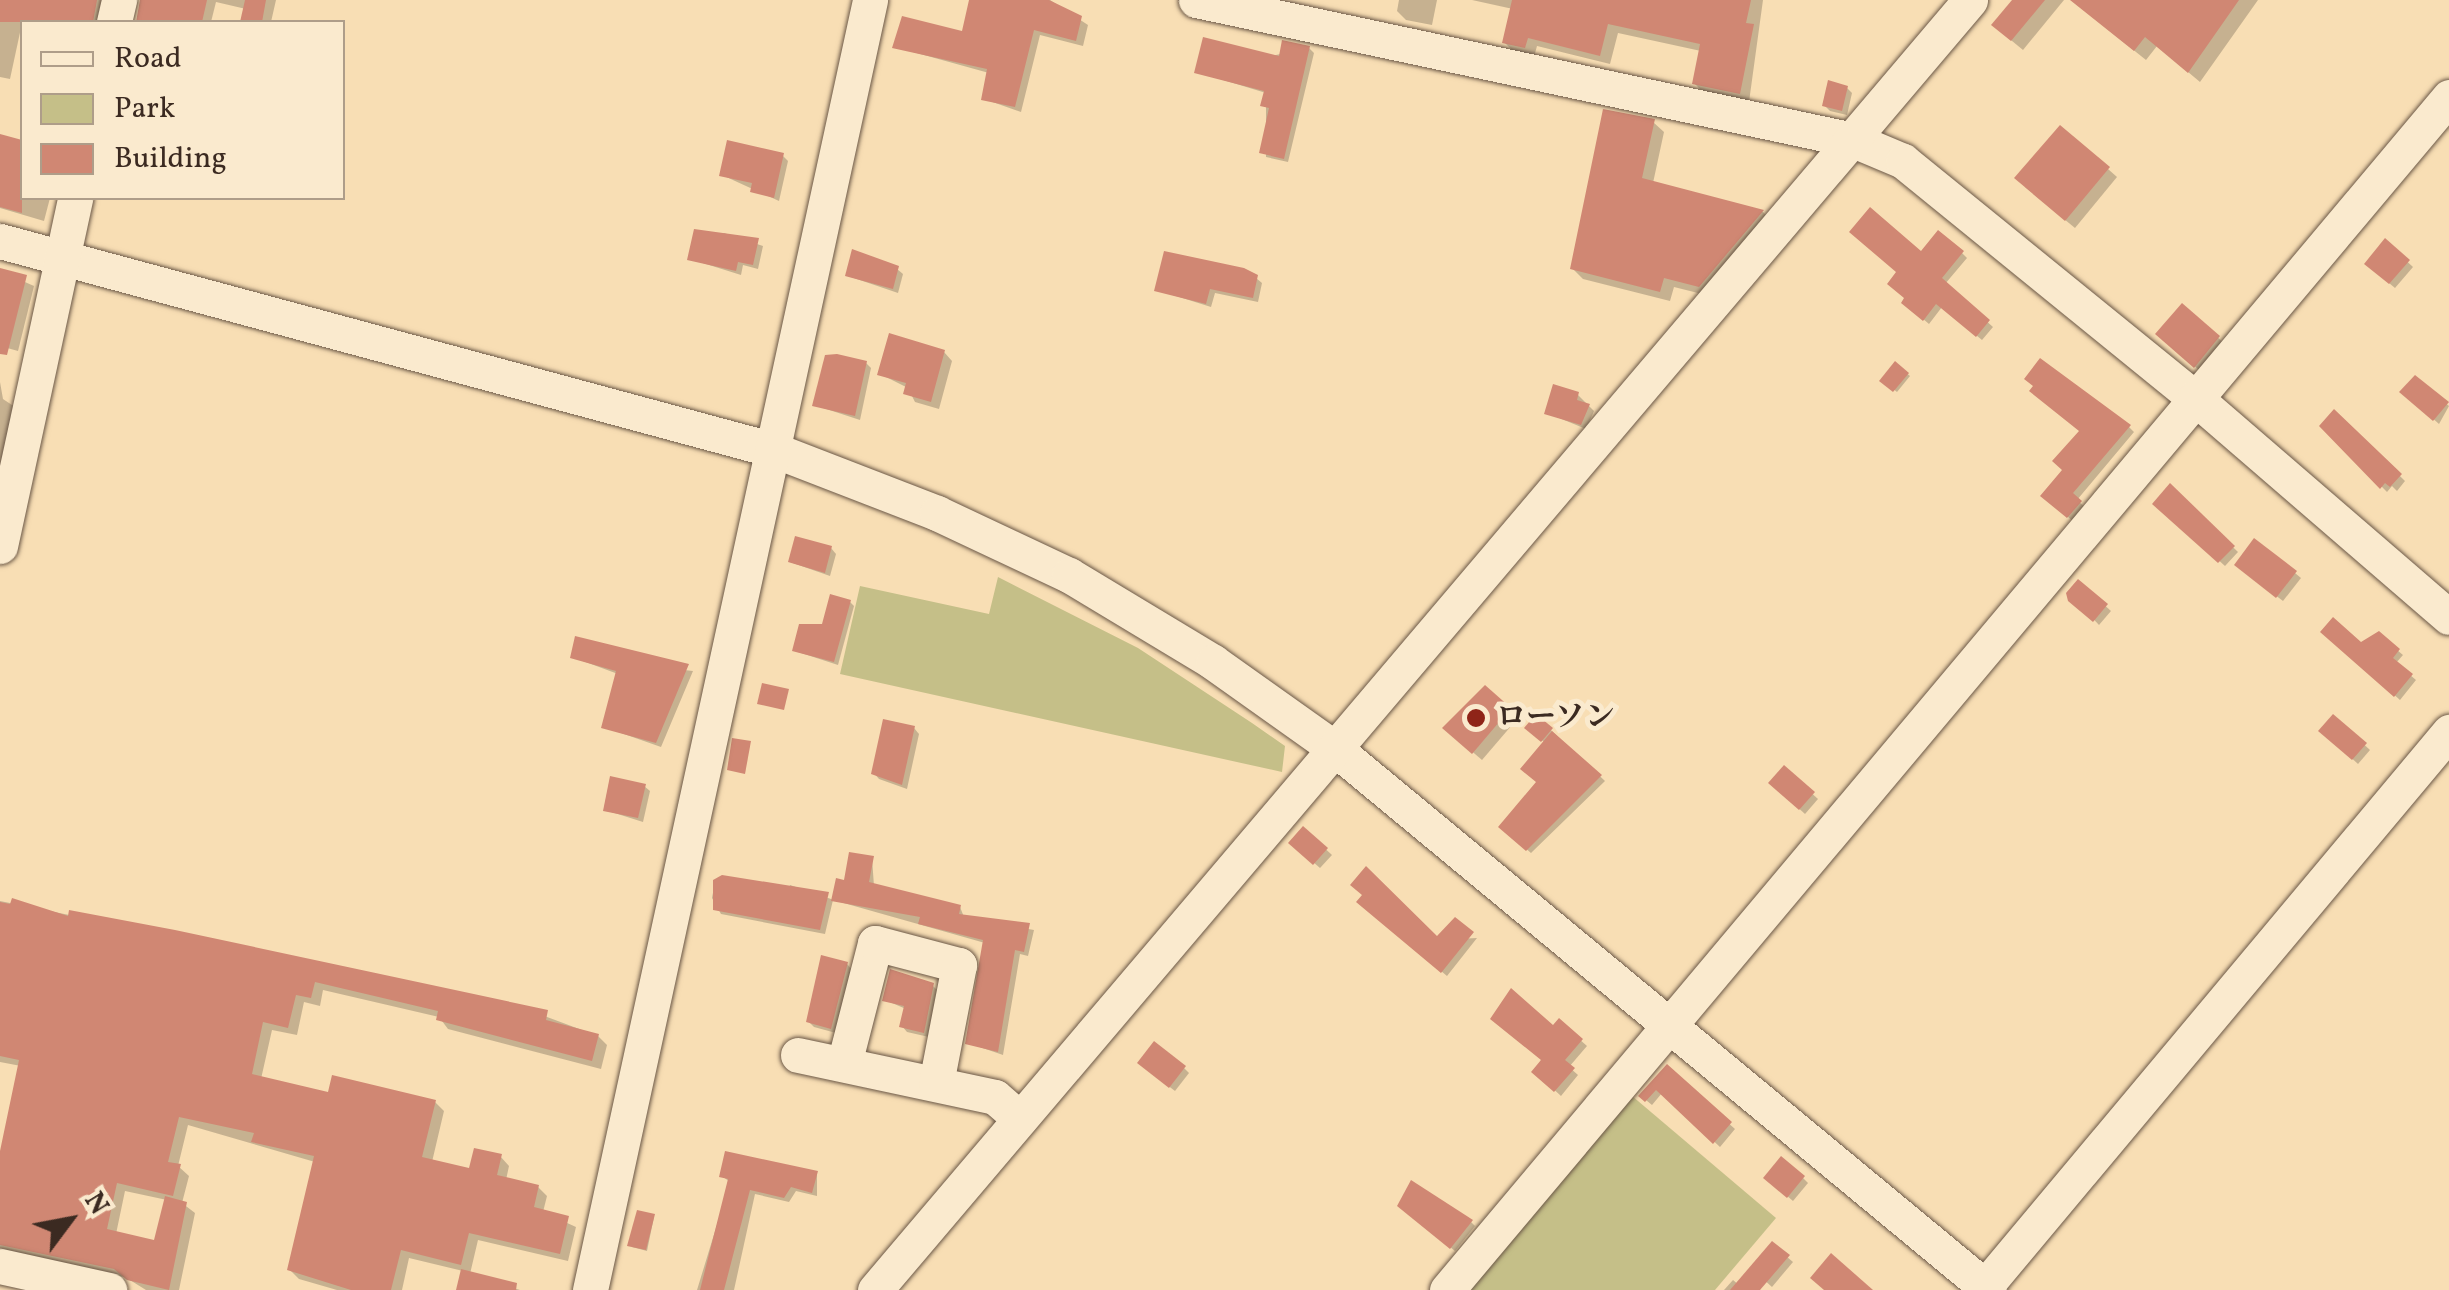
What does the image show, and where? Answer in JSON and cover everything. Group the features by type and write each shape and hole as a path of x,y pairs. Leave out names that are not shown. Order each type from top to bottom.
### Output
{"street":[{"path":"590,1290 870,0"},
{"path":"1196,0 1853,140 1903,160 2196,398 2449,617"},
{"path":"875,1290 1970,0"},
{"path":"1447,1290 2449,97"},
{"path":"0,546 5,502 75,200"},
{"path":"0,241 774,450 938,513 1069,575 1213,662 1334,748 1985,1289 2449,732"},
{"path":"844,1064 875,943 959,964 936,1083"},
{"path":"798,1055 995,1096 1020,1119"},
{"path":"0,1266 109,1290"}],"green space":[{"path":"998,577 1138,648 1252,723 1285,746 1282,772 840,674 860,586 989,614"},
{"path":"1625,1090 1776,1218 1715,1290 1458,1290"}],"building":[{"path":"0,0 97,0 93,20 0,22"},
{"path":"140,0 207,0 202,20 136,20"},
{"path":"245,0 266,0 262,20 240,20"},
{"path":"969,0 1049,0 1082,16 1076,41 1034,30 1015,107 981,100 987,69 892,48 902,16 962,31"},
{"path":"1512,0 1751,0 1746,23 1754,24 1740,94 1692,84 1700,44 1608,24 1600,56 1528,38 1525,48 1502,43"},
{"path":"2012,0 2045,0 2011,41 1991,25"},
{"path":"2070,0 2239,0 2188,73 2145,37 2134,51"},
{"path":"1203,37 1279,56 1282,40 1310,46 1284,159 1259,153 1269,108 1260,106 1264,91 1194,73"},
{"path":"1828,80 1848,86 1842,111 1822,106"},
{"path":"1603,109 1655,119 1642,178 1764,210 1699,287 1664,278 1660,292 1570,269"},
{"path":"2060,125 2110,167 2065,221 2014,178"},
{"path":"0,134 20,139 22,213 0,207"},
{"path":"727,140 784,153 774,198 750,192 752,183 719,176"},
{"path":"1870,207 1921,251 1938,230 1964,251 1942,278 1990,320 1976,337 1936,304 1923,321 1901,303 1904,298 1887,284 1896,272 1849,232"},
{"path":"694,229 759,238 753,265 738,262 736,271 687,260"},
{"path":"2385,238 2410,260 2389,284 2364,264"},
{"path":"852,249 899,266 893,289 845,276"},
{"path":"1164,251 1244,268 1258,275 1253,298 1210,289 1206,304 1154,291"},
{"path":"0,268 27,275 7,355 0,354"},
{"path":"2182,303 2220,336 2194,368 2155,334"},
{"path":"889,333 945,350 931,402 903,394 906,383 877,375"},
{"path":"825,355 867,361 855,416 812,406"},
{"path":"2040,358 2131,425 2073,493 2082,501 2067,518 2040,496 2062,470 2052,461 2079,431 2029,391 2033,386 2024,379"},
{"path":"1895,361 1909,373 1893,392 1879,381"},
{"path":"2415,375 2449,402 2433,421 2399,392"},
{"path":"1553,384 1579,392 1577,400 1590,404 1581,425 1544,414"},
{"path":"2334,409 2402,474 2390,487 2385,483 2380,489 2319,426"},
{"path":"2170,483 2235,546 2218,563 2152,504"},
{"path":"795,536 832,546 825,573 788,562"},
{"path":"2254,538 2297,571 2276,598 2234,565"},
{"path":"2078,579 2108,604 2093,622 2068,601 2066,593"},
{"path":"830,594 851,600 834,662 792,651 799,624 822,624"},
{"path":"2333,617 2361,642 2379,631 2400,649 2393,658 2413,674 2394,697 2320,632"},
{"path":"575,636 689,664 656,743 601,728 616,671 570,658"},
{"path":"762,683 789,689 784,710 757,704"},
{"name":"ローソン","path":"1485,685 1511,708 1472,754 1442,728"},
{"path":"1536,714 1553,728 1541,742 1524,728"},
{"path":"2333,714 2367,743 2352,760 2318,731"},
{"path":"883,719 915,726 902,785 871,774"},
{"path":"1552,731 1602,775 1526,851 1498,827 1536,782 1520,769"},
{"path":"732,738 751,741 745,774 727,770"},
{"path":"1784,765 1815,792 1799,810 1768,783"},
{"path":"610,776 646,784 638,818 603,811"},
{"path":"1303,826 1328,848 1313,865 1288,843"},
{"path":"849,852 874,856 869,882 961,905 959,914 1030,923 1024,952 1015,950 998,1052 965,1044 983,940 918,924 920,917 831,901 836,878 844,880"},
{"path":"1366,866 1437,936 1455,917 1474,932 1441,973 1356,902 1362,895 1350,885"},
{"path":"722,875 829,892 820,930 713,910 713,880"},
{"path":"12,898 68,916 69,910 175,930 548,1010 546,1020 599,1034 592,1061 436,1020 438,1011 315,982 311,998 296,995 288,1028 263,1022 252,1074 328,1092 332,1075 436,1100 422,1157 469,1168 474,1148 502,1154 497,1175 539,1185 534,1207 569,1216 560,1254 469,1233 461,1265 401,1250 391,1290 351,1290 287,1270 314,1156 251,1142 254,1133 179,1117 168,1162 181,1164 173,1196 117,1183 107,1229 154,1240 165,1196 187,1202 169,1290 127,1280 114,1269 0,1245 0,1151 19,1060 0,1056 0,902 10,904"},
{"path":"821,955 848,962 831,1029 806,1022"},
{"path":"890,969 934,983 924,1033 899,1027 904,1006 882,1001"},
{"path":"1511,988 1553,1025 1559,1018 1583,1039 1565,1060 1575,1068 1554,1092 1531,1072 1541,1060 1490,1019"},
{"path":"1154,1041 1186,1066 1169,1088 1137,1063"},
{"path":"1667,1064 1732,1122 1713,1144 1656,1090 1645,1102 1638,1096"},
{"path":"725,1151 818,1171 812,1193 791,1187 784,1198 750,1190 724,1290 700,1290 728,1179 719,1177"},
{"path":"1781,1156 1805,1176 1787,1198 1763,1178"},
{"path":"1411,1180 1473,1220 1450,1249 1397,1206"},
{"path":"637,1210 655,1214 646,1250 627,1246"},
{"path":"1772,1241 1790,1255 1760,1290 1730,1290"},
{"path":"1831,1253 1873,1290 1824,1290 1810,1278"},
{"path":"461,1269 517,1283 516,1290 456,1290"}],"place":[{"name":"ローソン","path":"1476,718"}]}
